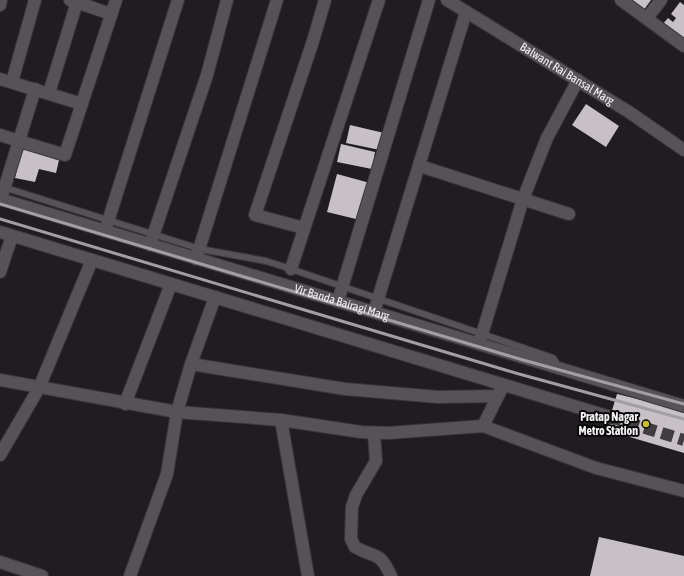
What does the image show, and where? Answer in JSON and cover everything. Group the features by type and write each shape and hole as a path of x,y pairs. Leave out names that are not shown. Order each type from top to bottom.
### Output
{"street":[{"path":"0,5 2,0"},
{"path":"35,0 3,80 82,104"},
{"path":"0,135 65,155 116,0"},
{"path":"106,226 178,0"},
{"path":"152,240 207,75 227,0"},
{"path":"198,254 277,0"},
{"path":"304,228 255,215 313,41 325,0"},
{"path":"291,270 379,0"},
{"path":"338,301 429,0"},
{"name":"Balwant Rai Bansal Marg","path":"447,0 629,112 684,150"},
{"path":"621,0 684,46"},
{"path":"647,18 661,0"},
{"path":"49,93 73,1 112,14"},
{"path":"374,312 466,12"},
{"path":"480,339 523,198 547,138 578,80"},
{"path":"1,199 2,187 19,141 35,89"},
{"path":"420,166 569,214"},
{"name":"Vir Banda Bairagi Marg","path":"1,199 106,226 198,254 374,312 480,339 560,368 684,406"},
{"path":"0,232 215,297 500,391 610,417"},
{"path":"0,272 12,236"},
{"path":"0,455 39,388 92,260"},
{"path":"125,404 171,284"},
{"path":"130,576 167,474 177,412 191,364 215,297"},
{"path":"191,364 345,389 438,397 500,391"},
{"path":"0,380 125,404 177,412 281,420 374,433 483,426 596,468 684,491"},
{"path":"483,426 500,391"},
{"path":"281,420 308,576"},
{"path":"374,433 376,461 353,501 351,513 351,539 355,546 378,556 383,560 391,576"},
{"path":"0,562 42,576"}],"lane":[{"path":"2,187 106,226"},
{"path":"198,254 266,261 378,298 480,339"}],"building":[{"path":"628,0 651,0 643,11"},
{"path":"680,2 684,5 684,39 662,25 668,18 673,22 676,18 671,14"},
{"path":"586,104 619,126 606,147 572,125"},
{"path":"350,125 384,133 380,150 346,143"},
{"path":"341,144 375,152 372,169 337,162"},
{"path":"22,147 60,156 56,173 39,169 35,182 15,178"},
{"path":"337,174 370,183 360,220 327,212"},
{"name":"Pratap Nagar Metro Station","path":"617,394 684,410 684,453 606,430"},
{"path":"599,537 684,556 684,576 590,576"}],"tunnel":[{"path":"610,417 684,440"}],"railway":[{"path":"0,204 523,360 684,404"},
{"path":"0,219 519,374 684,419"}],"place":[{"name":"Pratap Nagar Metro Station","path":"646,424"}]}
